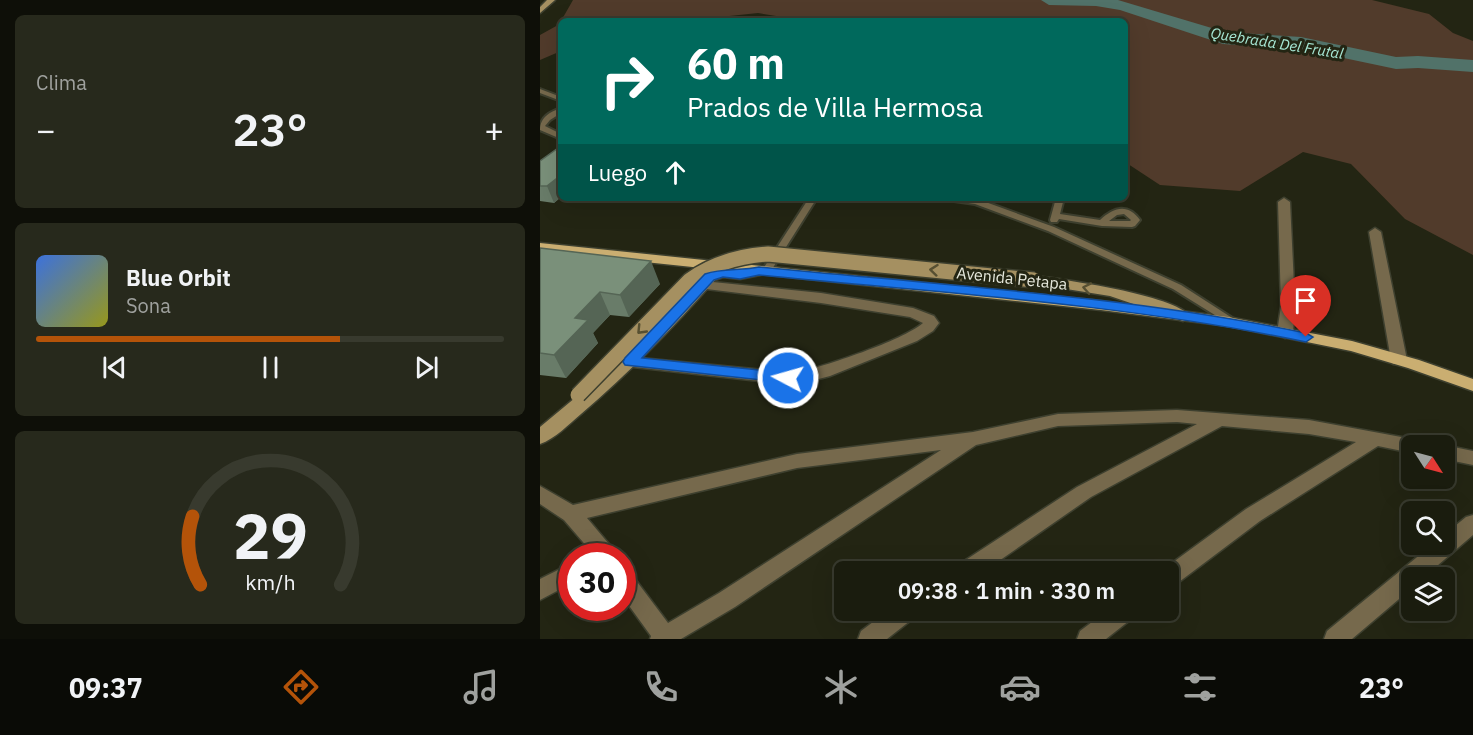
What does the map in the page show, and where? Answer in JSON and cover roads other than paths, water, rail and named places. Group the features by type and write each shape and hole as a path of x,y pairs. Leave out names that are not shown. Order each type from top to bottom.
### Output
{"main road":[{"path":"540,11 551,0"},
{"name":"Avenida Petapa","path":"540,247 1183,315 1285,333 1399,360 1470,383"},
{"path":"540,435 690,280 711,265 731,258 768,254 1034,280 1141,299 1183,315"},
{"path":"540,435 578,408 630,362 716,274 740,275 763,271"}],"street":[{"path":"1284,202 1288,306 1285,333"},
{"path":"1375,232 1399,360"},
{"path":"630,362 796,378 824,372 912,337 928,328 931,323 929,319 913,313 867,305 757,289 703,285"},
{"path":"557,510 797,461 973,439 1058,420 1177,416 1309,427 1401,444"},
{"path":"981,561 1084,492 1219,420"},
{"path":"636,598 664,638 727,600 973,439"},
{"path":"1179,570 1253,515 1374,440"},
{"path":"1455,455 1473,459"},
{"path":"540,494 591,543"},
{"path":"1335,639 1473,523"},
{"path":"540,590 558,580"},
{"path":"869,639 893,621"},
{"path":"1088,639 1112,621"}],"lane":[{"path":"540,91 558,98"},
{"path":"558,111 544,117 542,123 543,129 558,136"},
{"path":"763,271 811,201"},
{"path":"971,201 1051,229 1177,287 1235,323"},
{"path":"1051,229 1059,201"},
{"path":"1055,216 1102,223"}],"waterway":[{"name":"Quebrada Del Frutal","path":"1049,0 1096,1 1123,6 1223,38 1301,43 1396,63 1418,62 1473,66"}]}
